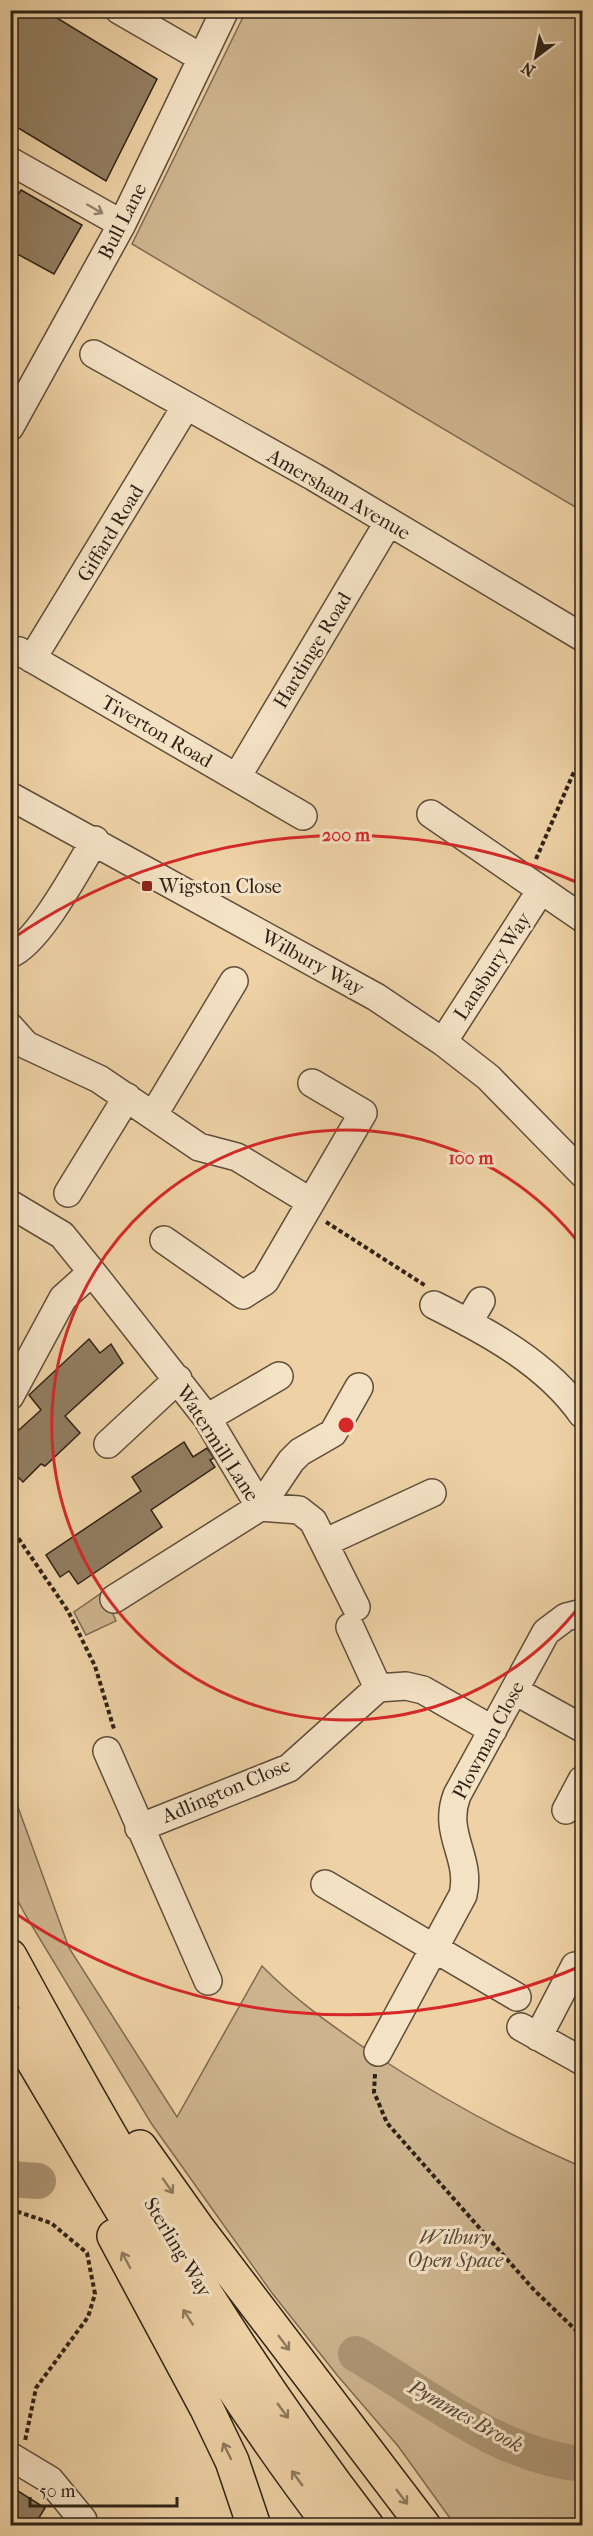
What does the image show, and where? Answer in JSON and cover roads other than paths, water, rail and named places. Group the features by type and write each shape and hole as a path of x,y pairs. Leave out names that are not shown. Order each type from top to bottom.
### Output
{"highway":[{"name":"Sterling Way","path":"10,1956 220,2316 275,2400 367,2526"},
{"path":"46,2021 206,2240 424,2526"},
{"name":"Sterling Way","path":"10,2022 173,2295 260,2427 331,2526"},
{"path":"10,2031 113,2235 207,2409 232,2461 254,2526"}],"street":[{"path":"119,10 202,58"},
{"name":"Bull Lane","path":"10,427 122,224 225,10"},
{"path":"10,161 122,224"},
{"name":"Amersham Avenue","path":"94,354 314,477 582,637"},
{"name":"Giffard Road","path":"18,652 56,622 186,406"},
{"name":"Hardinge Road","path":"237,777 388,523"},
{"name":"Tiverton Road","path":"18,652 303,816"},
{"name":"Wilbury Way","path":"10,796 94,840 376,997 443,1042 516,1104 582,1173"},
{"path":"430,814 582,918"},
{"path":"10,954 20,951 35,935 94,840"},
{"name":"Lansbury Way","path":"443,1042 534,884"},
{"path":"154,1114 234,981"},
{"path":"10,1027 26,1046 99,1079 154,1114 199,1147 237,1157 308,1206"},
{"path":"164,1240 243,1295 265,1281 363,1113 312,1083"},
{"path":"68,1193 127,1097"},
{"name":"Watermill Lane","path":"10,1204 62,1235 207,1418 260,1506 114,1599"},
{"path":"10,1396 22,1351 63,1298 92,1272"},
{"path":"439,1307 474,1312 547,1373 568,1393 582,1414"},
{"path":"207,1418 279,1376"},
{"path":"108,1444 178,1379"},
{"path":"359,1387 333,1433 300,1452 291,1461 260,1506 299,1510 313,1521 353,1617 378,1688 406,1686 423,1690 492,1730"},
{"path":"324,1543 432,1494"},
{"name":"Plowman Close","path":"377,2058 433,1947 458,1906 467,1880 454,1837 452,1809 546,1632 566,1617 582,1613"},
{"name":"Adlington Close","path":"138,1828 289,1767 378,1688"},
{"path":"515,1691 582,1728"},
{"name":"Adlington Close","path":"110,1740 138,1828 208,1981"},
{"path":"566,1810 582,1780"},
{"path":"325,1884 516,1997"},
{"path":"575,1966 530,2032 582,2061"},
{"path":"16,2459 50,2480 83,2520"}],"waterway":[{"name":"Pymmes Brook","path":"10,2179 38,2181"},
{"name":"Pymmes Brook","path":"356,2354 437,2405 492,2436 551,2459 582,2464"}],"place":[{"name":"Wigston Close","path":"147,886"}],"park label":[{"name":"Wilbury Open Space","path":"455,2248"}]}
